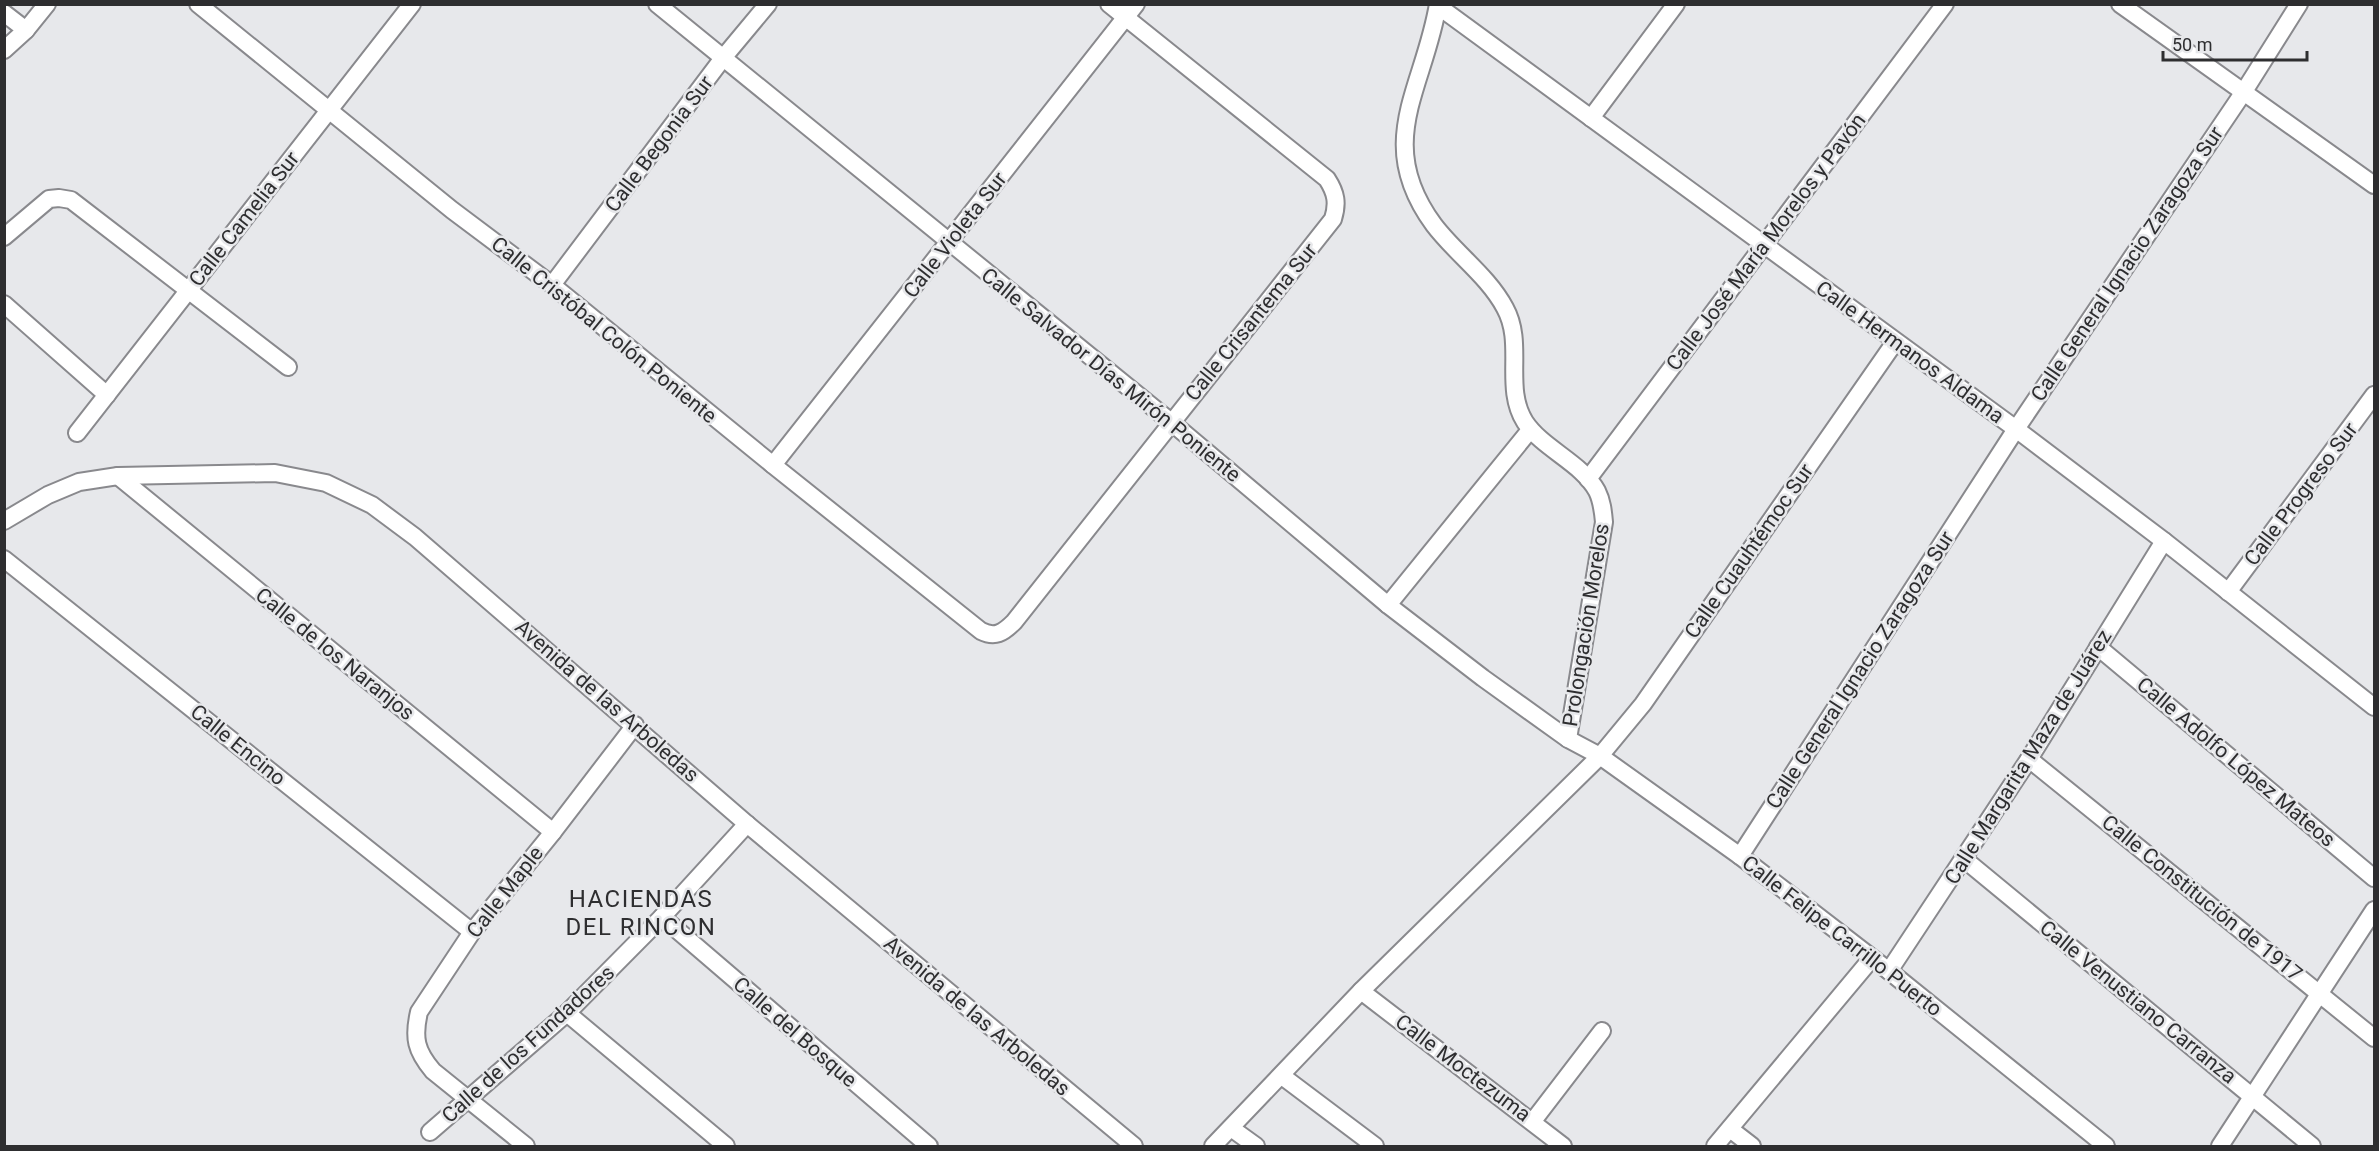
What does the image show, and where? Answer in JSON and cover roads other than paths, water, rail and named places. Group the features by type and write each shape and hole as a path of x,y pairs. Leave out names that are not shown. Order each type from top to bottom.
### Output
{"street":[{"path":"4,50 26,30 47,4"},
{"name":"Calle Cristóbal Colón Poniente","path":"198,4 452,210 552,285 981,631 989,635 998,634 1014,622"},
{"name":"Calle Camelia Sur","path":"77,433 412,4"},
{"name":"Calle Salvador Días Mirón Poniente","path":"657,4 1171,422 1388,605 1483,678 1568,739"},
{"name":"Calle Begonia Sur","path":"552,285 723,58 768,4"},
{"path":"1108,4 1126,18"},
{"name":"Calle Violeta Sur","path":"773,465 1137,4"},
{"path":"1591,118 1676,4"},
{"name":"Calle José María Morelos y Pavón","path":"1588,479 1945,4"},
{"path":"2120,4 2374,184"},
{"name":"Calle General Ignacio Zaragoza Sur","path":"1740,856 2016,429 2243,93 2299,4"},
{"path":"1438,5 1406,118 1403,142 1407,169 1419,200 1434,225 1491,288 1505,308 1514,332 1515,399 1521,415 1530,429 1588,479"},
{"name":"Calle Hermanos Aldama","path":"1438,5 2016,429 2164,541 2374,707"},
{"path":"4,13 26,30"},
{"name":"Calle Crisantema Sur","path":"1014,622 1333,219 1336,201 1334,190 1327,179 1126,18"},
{"path":"4,237 49,199 71,200 288,367"},
{"path":"4,304 106,395"},
{"name":"Calle Cuauhtémoc Sur","path":"1213,1146 1361,991 1600,756 1642,704 1895,342"},
{"name":"Calle Progreso Sur","path":"2228,592 2374,395"},
{"path":"1388,605 1530,429"},
{"name":"Avenida de las Arboledas","path":"4,521 48,495 79,482 118,476 275,473 326,483 372,504 416,537 747,824 1134,1146"},
{"name":"Calle de los Naranjos","path":"118,476 553,832"},
{"name":"Prolongación Morelos","path":"1568,739 1604,522 1602,504 1597,490 1588,479"},
{"name":"Calle Margarita Maza de Juárez","path":"1889,971 2030,759 2164,541"},
{"name":"Calle Encino","path":"4,559 472,932"},
{"name":"Calle Adolfo López Mateos","path":"2098,647 2374,878"},
{"name":"Calle Maple","path":"468,1099 433,1071 421,1057 416,1040 419,1012 472,932 635,725"},
{"name":"Calle Felipe Carrillo Puerto","path":"1568,739 1600,756 1740,856 1889,971 2106,1146"},
{"name":"Calle Constitución de 1917","path":"2030,759 2374,1038"},
{"name":"Calle de los Fundadores","path":"430,1132 567,1013 662,917 747,824"},
{"name":"Calle Venustiano Carranza","path":"1964,859 2312,1146"},
{"path":"2220,1146 2374,910"},
{"name":"Calle del Bosque","path":"662,917 929,1146"},
{"path":"1715,1146 1872,958"},
{"name":"Calle Moctezuma","path":"1361,991 1563,1146"},
{"path":"567,1013 726,1146"},
{"path":"1533,1121 1602,1031"},
{"path":"1282,1076 1375,1146"},
{"path":"468,1099 526,1146"},
{"path":"1231,1128 1256,1146"},
{"path":"1730,1129 1752,1146"}],"district":[{"name":"HACIENDAS DEL RINCON","path":"641,913"}]}
